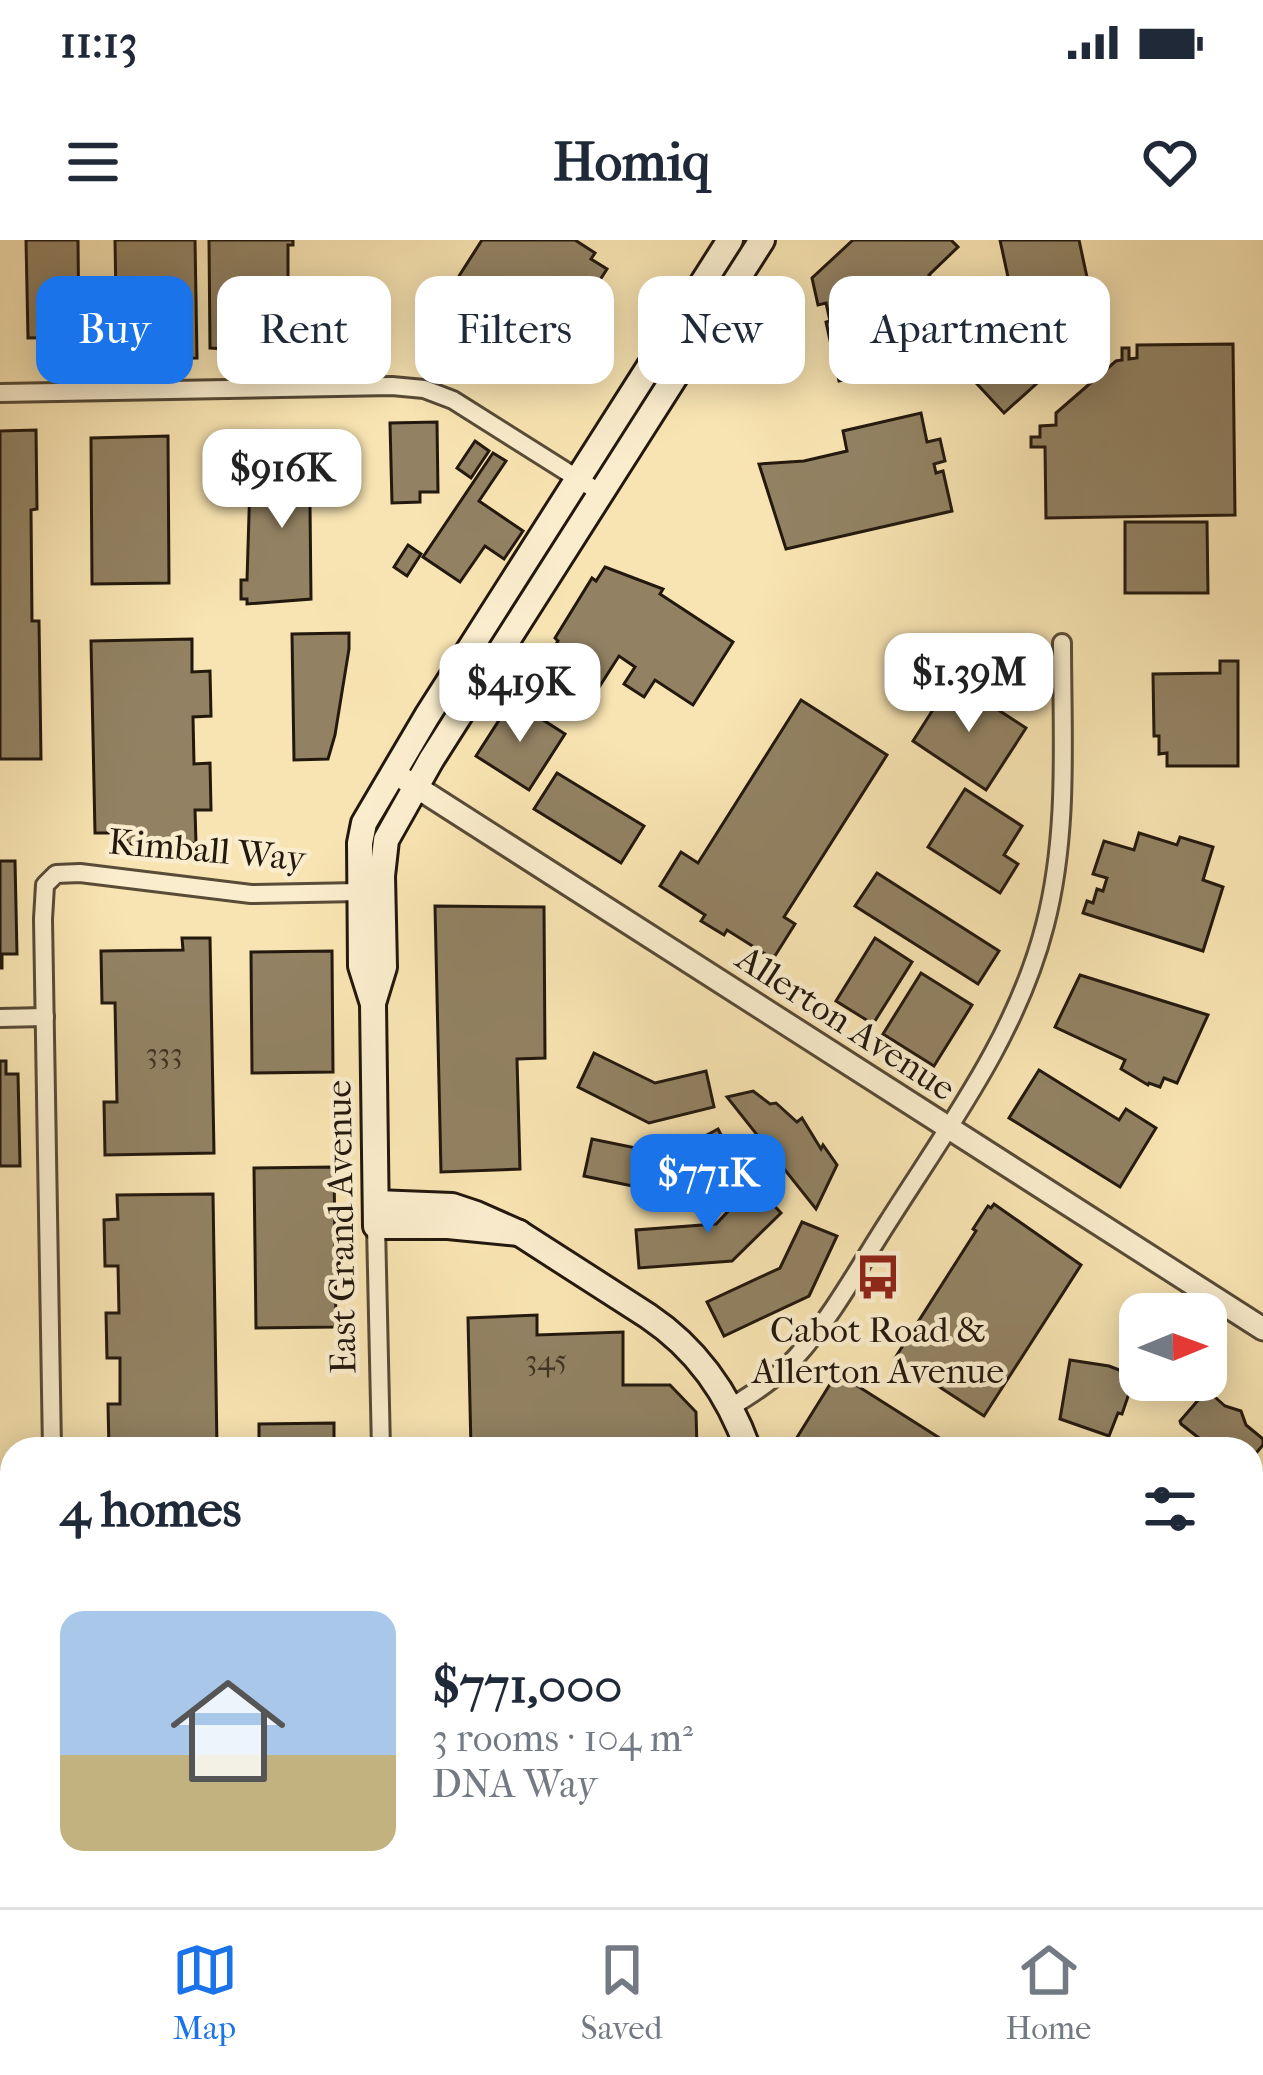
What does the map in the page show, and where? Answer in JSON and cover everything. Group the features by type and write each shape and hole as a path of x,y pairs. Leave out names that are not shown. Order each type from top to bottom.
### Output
{"main road":[{"name":"East Grand Avenue","path":"376,1214 373,1004 361,966 362,832 367,816 730,240"},
{"name":"East Grand Avenue","path":"373,1004 384,967 384,851 391,829 762,240"},
{"path":"376,1214 519,1233 668,1329 704,1364 743,1437"}],"street":[{"path":"0,393 424,389 464,406 602,494"},
{"path":"731,1408 772,1380 809,1342 1011,1019 1036,957 1058,857 1062,643"},
{"name":"Allerton Avenue","path":"393,772 1263,1329"},
{"name":"Kimball Way","path":"45,1017 43,904 45,886 56,874 254,894 360,892"},
{"path":"0,1018 45,1017 52,1437"},
{"name":"East Grand Avenue","path":"376,1214 382,1437"}],"building":[{"path":"26,240 78,240 78,276 36,276 36,338 28,338"},
{"path":"115,240 195,240 197,358 193,358 193,276 116,276"},
{"path":"209,240 293,240 288,245 288,276 217,276 217,348 210,348"},
{"path":"482,240 575,240 595,253 591,259 607,269 603,276 459,276"},
{"path":"853,240 951,240 958,247 930,276 829,276 829,316 826,303 818,305 812,278"},
{"path":"1000,240 1079,240 1087,276 1008,276"},
{"path":"1233,344 1235,515 1046,518 1045,447 1031,447 1031,437 1040,437 1040,426 1056,425 1056,413 1089,384 1110,384 1110,366 1122,360 1122,348 1129,348 1129,359 1137,358 1137,345"},
{"path":"977,384 1036,384 1004,413"},
{"path":"921,413 927,442 940,439 945,461 934,464 936,473 943,471 952,511 786,549 759,464 804,461 847,451 843,431"},
{"path":"437,422 438,492 420,492 420,502 392,503 390,423"},
{"path":"36,430 32,621 39,621 41,759 0,759 0,431"},
{"path":"168,436 169,583 92,584 91,438"},
{"path":"475,441 489,451 471,478 457,468"},
{"path":"493,453 506,461 479,501 523,531 504,559 485,546 460,582 423,557"},
{"path":"323,461 324,505 310,505 311,599 247,604 247,599 241,599 241,580 247,580 250,482 260,481 259,462"},
{"path":"1125,522 1207,522 1208,593 1125,593"},
{"path":"408,545 421,554 407,576 394,567"},
{"path":"605,567 663,589 660,594 733,642 693,705 655,680 644,697 624,684 635,667 619,656 596,692 546,659 592,578 596,581"},
{"path":"349,633 328,759 294,760 292,634"},
{"path":"192,639 192,672 210,671 211,716 193,717 194,764 210,763 211,810 195,810 196,843 127,844 126,833 95,833 91,641"},
{"path":"1220,661 1238,661 1238,766 1167,766 1167,753 1159,754 1159,736 1154,736 1153,674 1220,673"},
{"path":"952,680 1026,728 986,790 913,741"},
{"path":"512,700 565,734 529,790 476,756"},
{"path":"801,700 887,755 784,917 795,924 773,959 727,930 724,935 701,921 705,915 660,886 681,852 698,863"},
{"path":"557,773 644,826 621,863 534,809"},
{"path":"965,789 1022,826 1004,855 1018,864 1000,893 928,847"},
{"path":"1139,833 1177,845 1180,837 1213,847 1203,880 1223,887 1203,951 1083,913 1097,889 1103,891 1107,878 1093,874 1104,841 1134,850"},
{"path":"0,861 15,861 17,954 2,954 2,968 0,968"},
{"path":"877,873 999,951 978,984 855,906"},
{"path":"435,906 544,907 545,1058 517,1059 520,1169 441,1172"},
{"path":"182,938 210,938 214,1153 105,1155 104,1102 117,1102 115,1003 102,1003 101,951 183,950"},
{"path":"875,938 912,962 873,1024 836,1001"},
{"path":"332,951 333,1072 252,1073 251,952"},
{"path":"921,973 972,1005 934,1066 883,1034"},
{"path":"1080,975 1208,1015 1177,1083 1164,1078 1160,1087 1148,1085 1121,1069 1125,1060 1055,1027"},
{"path":"594,1053 655,1083 706,1071 714,1107 649,1123 578,1087"},
{"path":"0,1061 6,1061 6,1074 18,1074 20,1166 0,1166"},
{"path":"1039,1070 1119,1120 1126,1109 1156,1128 1120,1187 1009,1118"},
{"path":"753,1091 797,1122 802,1118 837,1165 816,1209 727,1097"},
{"path":"718,1129 735,1162 676,1195 584,1176 592,1139 670,1155"},
{"path":"334,1167 336,1327 256,1328 254,1168"},
{"path":"754,1184 781,1213 732,1261 639,1268 636,1230 716,1224"},
{"path":"213,1194 217,1437 109,1437 108,1404 120,1404 120,1358 107,1358 106,1313 119,1313 118,1266 105,1266 104,1220 118,1219 117,1195"},
{"path":"994,1204 1081,1265 984,1416 895,1358 976,1231 973,1229"},
{"path":"802,1222 837,1236 809,1296 724,1336 707,1302 780,1268"},
{"path":"537,1315 537,1335 623,1332 623,1385 670,1385 696,1412 697,1437 471,1437 468,1318"},
{"path":"1070,1360 1119,1370 1119,1401 1126,1401 1109,1436 1060,1419"},
{"path":"837,1373 938,1437 797,1437"},
{"path":"1197,1401 1219,1401 1241,1411 1246,1425 1261,1437 1198,1437 1181,1424"},
{"path":"334,1423 334,1437 259,1437 259,1424"}],"place":[{"name":"Cabot Road & Allerton Avenue","path":"878,1277"}]}
